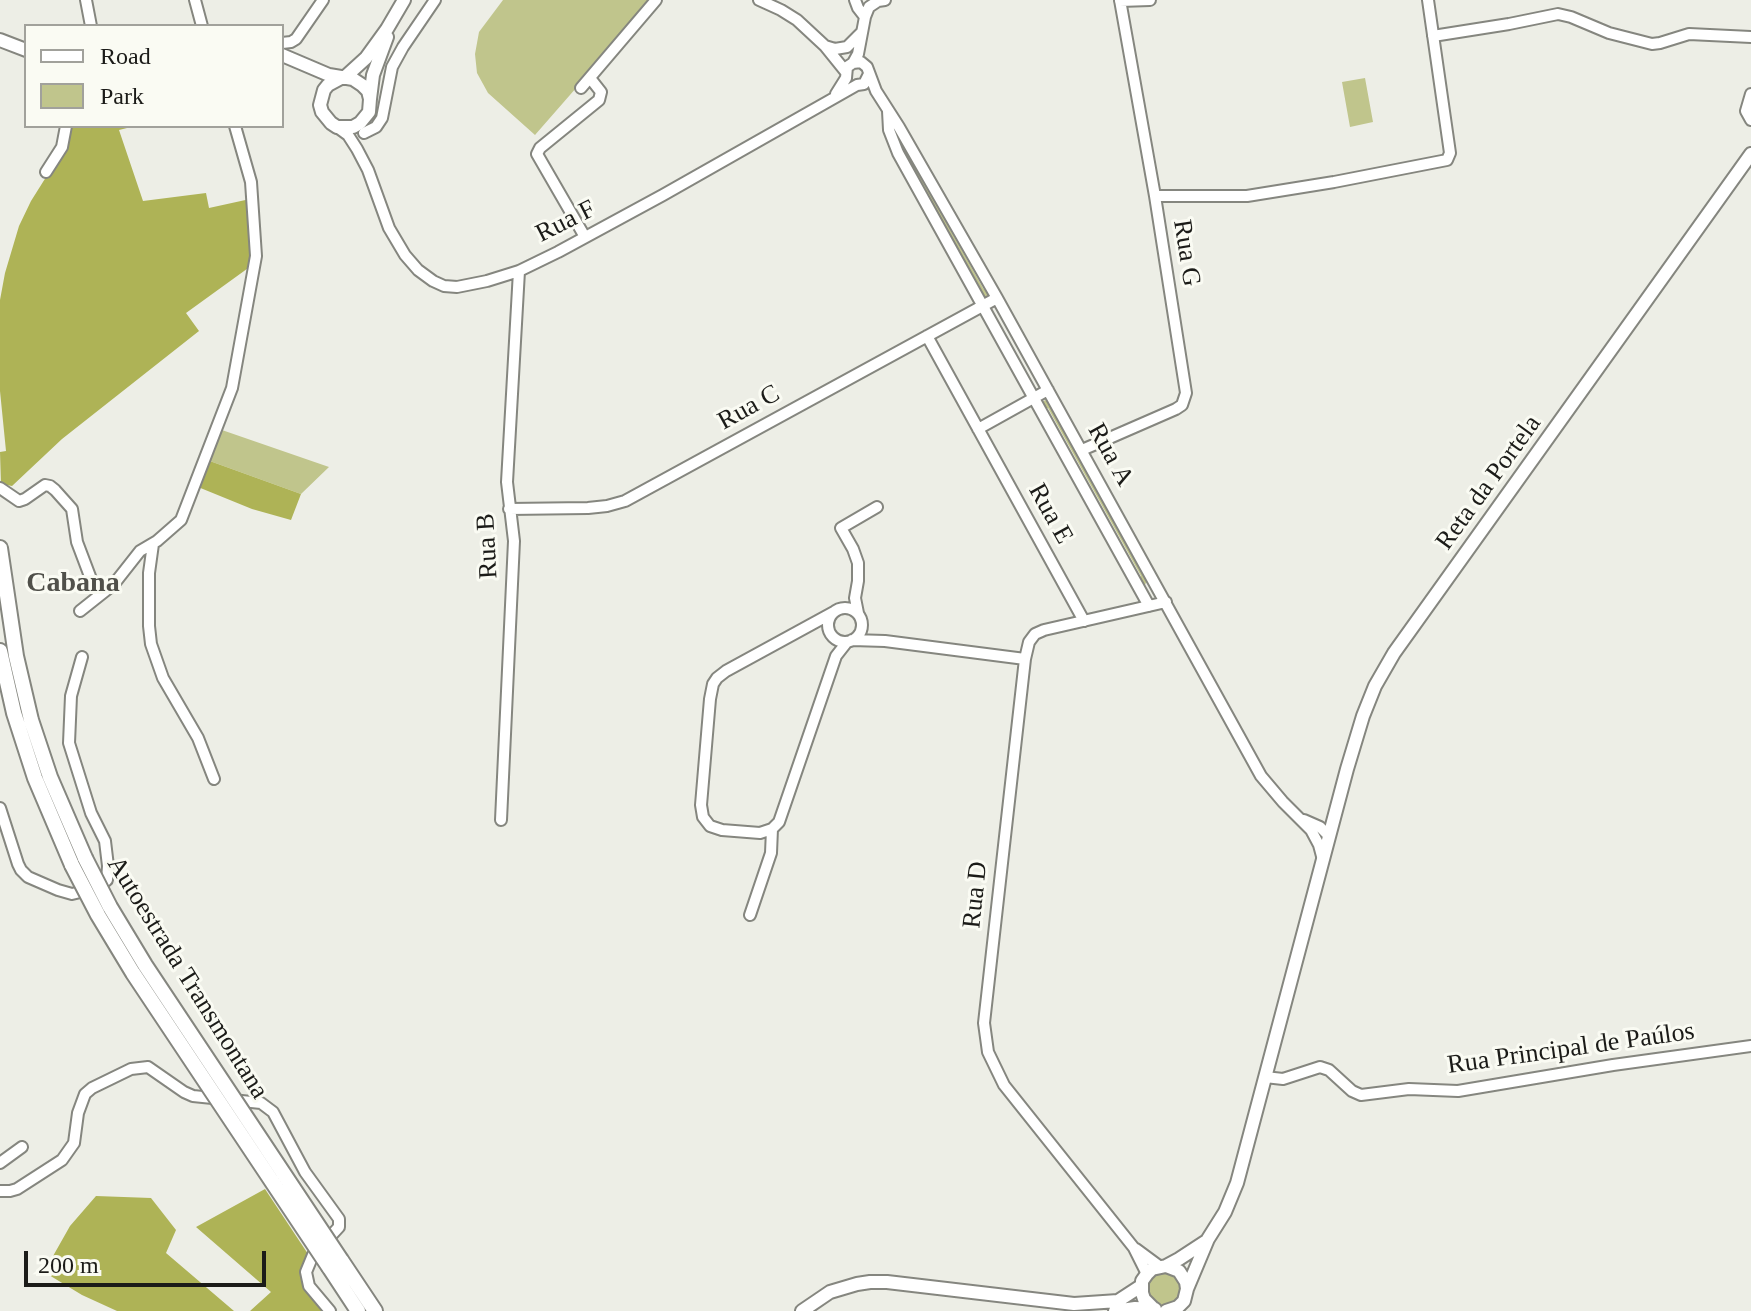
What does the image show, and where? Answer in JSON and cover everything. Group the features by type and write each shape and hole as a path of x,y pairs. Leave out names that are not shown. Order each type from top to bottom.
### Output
{"highway":[{"name":"Autoestrada Transmontana","path":"0,548 16,656 31,720 98,915 133,973 311,1241 375,1311"},
{"name":"Autoestrada Transmontana","path":"0,651 14,713 35,778 78,861 110,907 358,1311"},
{"path":"332,1265 351,1311"}],"main road":[{"path":"393,19 373,75 366,118 353,127 337,127 325,118 320,105 321,97 328,85 343,78 363,61 404,0"},
{"path":"0,40 24,49"},
{"path":"284,56 353,79 368,91 370,99"},
{"path":"304,65 315,80 321,97"},
{"name":"Reta da Portela","path":"1186,1300 1208,1239 1233,1196 1329,836 1371,696 1390,660 1751,154"},
{"path":"802,1311 830,1292 870,1282 1074,1304 1118,1301 1163,1266 1186,1255 1208,1239"},
{"path":"1115,1311 1135,1308 1160,1310 1178,1307 1186,1300 1183,1276 1179,1271 1163,1266"},
{"path":"1144,1280 1144,1299 1160,1310"},
{"path":"1074,1304 1096,1311"}],"street":[{"path":"86,0 91,24"},
{"path":"195,0 201,24"},
{"path":"284,42 296,39 323,0"},
{"path":"364,133 376,127 382,118 392,67 435,0"},
{"path":"581,88 656,0"},
{"path":"759,0 789,14 849,69 851,83 873,94 888,109 888,126 898,153 1149,606"},
{"path":"855,0 865,17"},
{"path":"825,104 838,91 858,54 865,17 872,4 885,0"},
{"path":"1120,0 1150,0"},
{"name":"Rua G","path":"1082,450 1176,409 1182,405 1186,388 1120,0"},
{"path":"1155,196 1247,196 1447,160 1450,153 1428,0"},
{"path":"1433,36 1558,14 1609,33 1652,44 1692,33 1751,37"},
{"path":"825,46 835,49 847,47 863,31"},
{"path":"859,85 867,81 868,70 863,54 863,31"},
{"path":"849,69 861,62 868,70"},
{"name":"Rua A","path":"868,70 876,91 997,298 1261,776 1283,802 1312,827"},
{"path":"585,237 537,154 540,148 599,100 601,92 590,78"},
{"name":"Rua F","path":"368,170 382,210 405,255 425,276 444,286 457,287 519,271 859,85"},
{"path":"1751,94 1746,108 1751,120"},
{"path":"366,118 364,133 368,170"},
{"path":"337,127 353,141 368,170"},
{"path":"46,172 62,147 66,128"},
{"path":"80,611 122,575 139,553 178,523 185,512 231,390 255,269 256,248 253,191 236,128"},
{"name":"Rua B","path":"501,820 514,541 507,482 519,271"},
{"name":"Rua C","path":"509,509 588,508 625,501 997,298"},
{"name":"Rua E","path":"927,336 1084,621"},
{"path":"978,429 1048,390"},
{"path":"0,488 19,501 45,485 55,490 73,512 76,539 92,582 101,594"},
{"path":"877,507 841,528 857,558 856,593 860,618 859,634 836,656 779,822 772,829 760,833 719,830 710,826 703,817 701,800 710,695 715,681 723,673 838,610 848,608 860,618 874,635 885,641"},
{"path":"156,542 149,573 151,644 163,678 198,738 214,779"},
{"path":"836,656 829,621 856,593"},
{"path":"813,624 849,641 885,641 1025,659 1029,642 1039,632 1166,602"},
{"path":"0,808 18,864 28,877 72,894 88,891 107,880 105,841 91,813 69,743 71,696 82,657"},
{"name":"Rua D","path":"1025,659 984,1023 986,1046 1008,1090 1134,1248"},
{"path":"1312,827 1334,821"},
{"path":"1312,827 1317,836 1329,836"},
{"path":"1312,827 1322,863"},
{"path":"750,915 771,853 772,829"},
{"name":"Rua Principal de Paúlos","path":"1265,1077 1283,1079 1320,1067 1329,1070 1360,1095 1409,1089 1458,1091 1751,1046"},
{"path":"2,1191 17,1189 62,1160 74,1143 78,1113 85,1094 131,1069 140,1066 151,1068 193,1096 261,1103 273,1112 303,1168 339,1219 339,1227 313,1255 306,1272 309,1286 330,1311"},
{"path":"0,1163 22,1147"},
{"path":"1134,1248 1163,1266"},
{"path":"1134,1248 1144,1280"}],"green space":[{"path":"503,0 653,0 535,135 488,93 477,73 475,54 479,32"},
{"path":"1365,78 1373,122 1350,127 1342,82"},
{"path":"70,128 127,128 119,130 143,201 206,193 209,208 250,199 251,266 186,313 199,331 62,439 12,486 1,484 0,452 6,451 0,391 0,300 19,226 65,147"},
{"path":"903,153 910,153 911,160 988,294 987,299 980,294 981,289"},
{"path":"1045,400 1147,580 1145,585 1139,581 1141,576 1048,408 1043,408 1041,404"},
{"path":"219,429 329,467 301,494 207,460"},
{"path":"207,460 301,494 291,520 252,509 198,487"},
{"path":"265,1189 308,1254 302,1270 303,1282 326,1311 250,1311 271,1292 196,1227"},
{"path":"96,1196 151,1198 176,1230 166,1253 234,1311 117,1311 44,1272 70,1226"},
{"path":"1164,1272 1176,1277 1181,1289 1176,1301 1164,1306 1152,1301 1147,1289 1152,1277"}],"district":[{"name":"Cabana","path":"73,584"}]}
